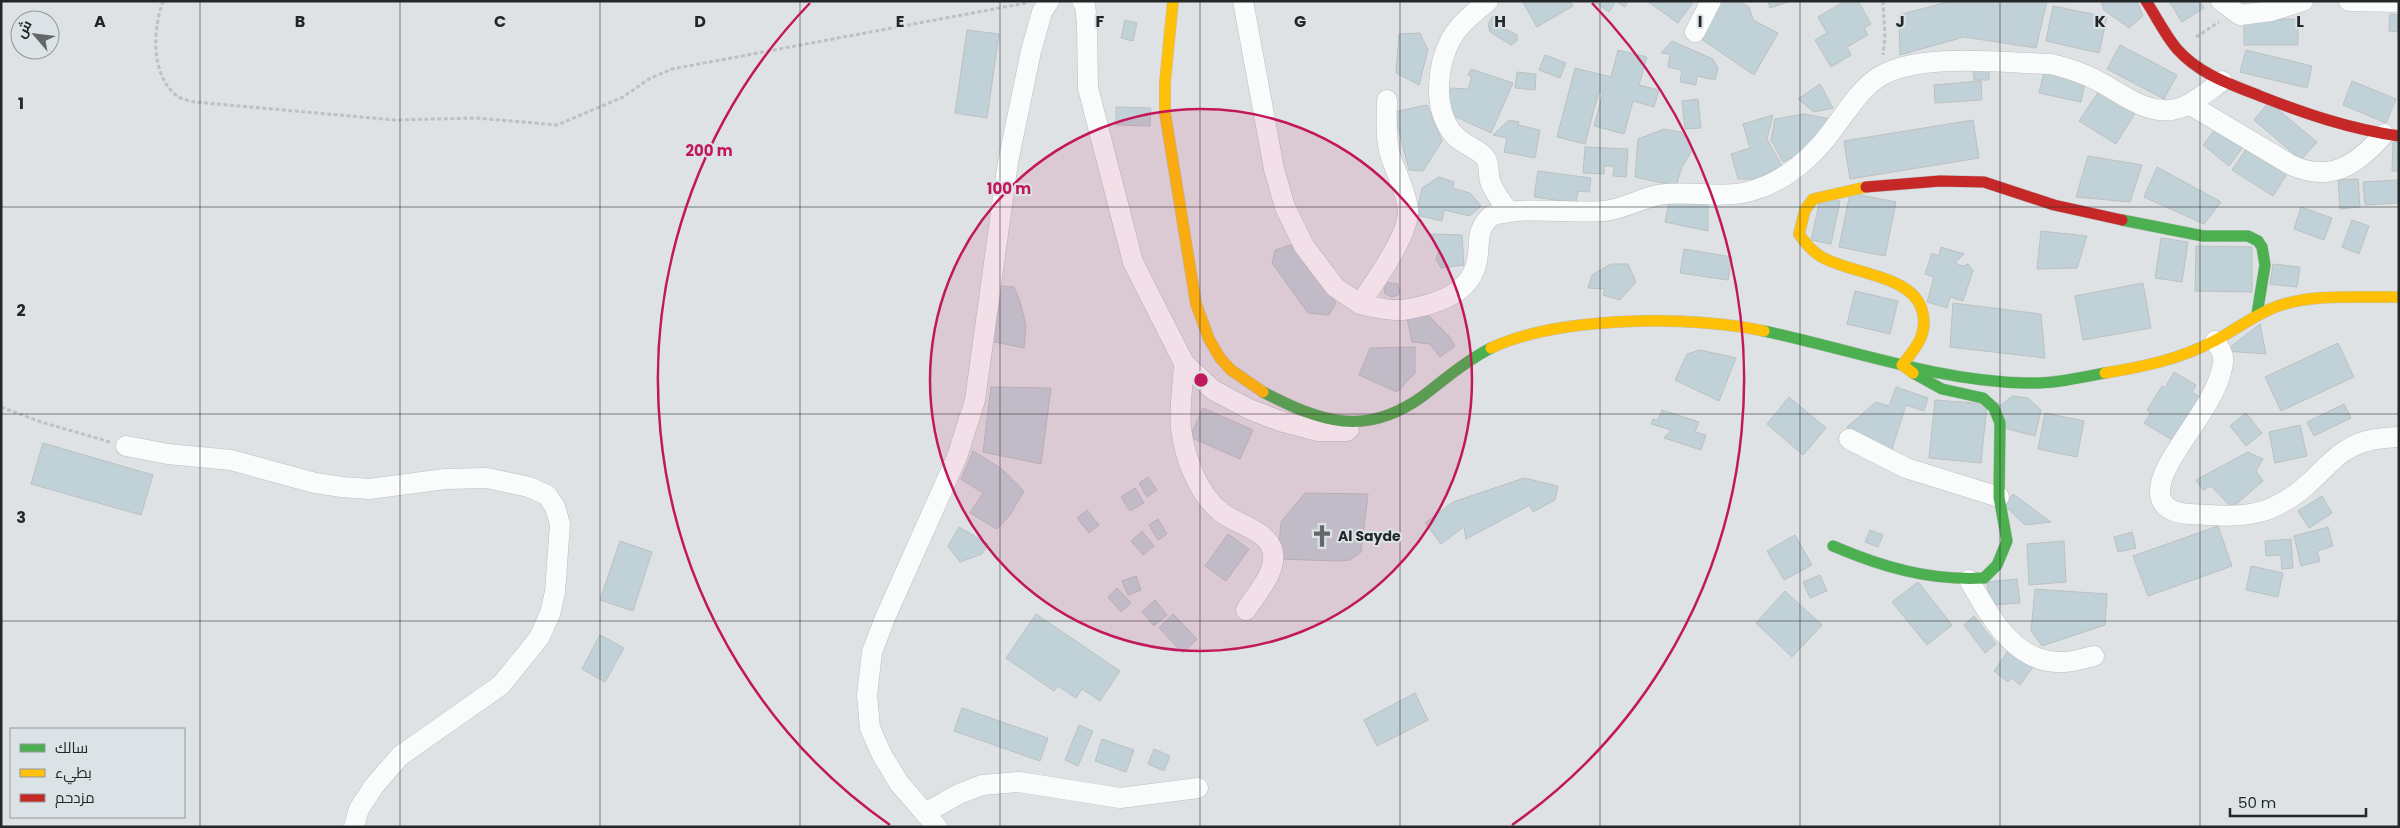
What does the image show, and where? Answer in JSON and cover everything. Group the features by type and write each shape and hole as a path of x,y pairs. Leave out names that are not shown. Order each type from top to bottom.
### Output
{"main road":[{"path":"1173,1 1165,82 1165,113 1196,304 1206,333 1221,360 1267,396 1306,412 1355,424 1388,417 1409,407 1470,360 1495,347 1538,335 1594,325 1626,322 1705,323 1738,326 1776,333 1902,365 1984,380 2023,384 2098,375 2179,357 2216,341 2257,314 2287,304 2322,299 2399,297"},
{"path":"2146,1 2177,49 2200,69 2222,81 2316,118 2363,131 2391,135"},
{"path":"1902,365 1923,336 1924,315 1921,305 1910,292 1820,256 1805,246 1799,234 1806,210 1813,199 1837,192 1975,181 2015,190 2054,205 2105,216 2208,236 2257,240 2263,248 2266,260 2257,314"},
{"path":"1833,546 1893,569 1969,580 1984,578 1997,565 2003,554 2007,541 2000,497 2000,423 1994,408 1983,398 1942,389 1928,383 1902,365"}],"street":[{"path":"1049,1 1042,12 1031,51 1008,162 975,400 958,457 885,618 872,652 867,695 870,728 882,755 899,783 931,820 959,794 982,786 1019,782 1120,798 1198,788"},
{"path":"1082,1 1085,5 1087,24 1088,88 1133,262 1184,363 1213,390 1249,409 1280,421 1318,431 1347,431 1355,424"},
{"path":"1256,1 1245,10 1274,169 1286,207 1304,246 1335,287 1360,304 1401,310 1439,300 1458,292 1472,277 1477,264 1479,232 1483,223 1491,216 1508,211 1604,211 1624,208 1645,198 1663,194 1731,196 1753,191 1793,172 1834,129 1864,91 1880,77 1920,63 2051,64 2070,69 2097,80 2147,107 2166,111 2189,104 2222,81"},
{"path":"1488,1 1460,26 1451,39 1440,77 1439,97 1443,117 1450,131 1463,144 1481,153 1486,158 1490,183 1508,211"},
{"path":"1695,32 1711,1"},
{"path":"2221,1 2240,15 2271,12 2303,1"},
{"path":"2349,1 2399,2"},
{"path":"1360,304 1393,251 1405,226 1408,210 1390,154 1387,100"},
{"path":"2189,104 2291,165 2316,173 2335,172 2354,162 2391,135"},
{"path":"2216,341 2224,358 2219,381 2202,414 2168,465 2159,483 2160,499 2166,507 2177,514 2229,517 2255,514 2290,501 2348,448 2371,439 2399,437"},
{"path":"1184,363 1181,428 1189,461 1200,486 1221,513 1258,534 1270,543 1273,552 1273,565 1246,610"},
{"path":"1849,438 1906,468 2000,497"},
{"path":"126,446 168,454 231,460 316,483 342,487 369,489 445,479 488,478 529,487 547,495 555,507 560,524 555,592 550,614 539,638 501,685 400,756 359,809 354,827"},
{"path":"1969,580 1993,620 2015,646 2038,660 2064,662 2094,656"}],"path":[{"path":"163,1 158,15 156,49 162,77 177,96 195,102 395,120 476,118 557,125 623,97 649,79 672,68 1027,3"},
{"path":"1880,77 1885,38 1883,1"},
{"path":"2177,49 2220,21 2240,15"},
{"path":"1,407 41,422 126,446"}],"building":[{"path":"1522,1 1570,1 1573,6 1537,27"},
{"path":"1593,1 1616,1 1609,12"},
{"path":"1616,1 1628,1 1625,7"},
{"path":"1647,1 1694,1 1678,23"},
{"path":"1714,1 1739,1 1749,7 1753,20 1778,33 1754,75 1694,34"},
{"path":"1768,1 1791,1 1770,8"},
{"path":"1845,1 1858,1 1871,24 1864,28 1868,35 1847,47 1851,55 1831,67 1815,40 1827,33 1818,17"},
{"path":"1951,1 2047,1 2036,48 1964,37 1900,55 1899,15"},
{"path":"2101,1 2137,1 2143,16 2129,28 2104,10"},
{"path":"2169,1 2199,1 2204,8 2182,22"},
{"path":"2053,6 2107,17 2099,53 2046,41"},
{"path":"2390,14 2399,15 2399,32 2389,31"},
{"path":"1493,16 1497,18 1495,23 1517,35 1517,41 1511,45 1490,32 1488,24"},
{"path":"2244,19 2298,19 2298,45 2244,45"},
{"path":"1125,20 1137,23 1133,41 1121,38"},
{"path":"967,30 999,34 987,118 955,113"},
{"path":"1420,33 1428,50 1419,85 1396,73 1399,34"},
{"path":"1672,41 1713,59 1718,68 1715,80 1697,76 1696,85 1680,82 1682,70 1668,67 1670,54 1661,53"},
{"path":"2120,45 2177,75 2164,99 2107,69"},
{"path":"1618,50 1647,57 1639,85 1659,90 1654,107 1633,101 1624,134 1594,126 1603,93 1599,91 1585,144 1557,137 1575,68 1611,77"},
{"path":"2246,50 2312,66 2307,88 2240,72"},
{"path":"1545,55 1566,63 1560,78 1539,70"},
{"path":"1973,68 1989,69 1989,80 1974,80"},
{"path":"1471,69 1513,83 1491,133 1456,117 1444,100 1451,88 1468,89 1472,77 1468,75"},
{"path":"2045,69 2086,78 2081,102 2039,93"},
{"path":"1517,72 1536,74 1535,90 1515,88"},
{"path":"1981,81 1982,100 1935,103 1934,85"},
{"path":"2352,81 2396,99 2386,123 2343,105"},
{"path":"1820,84 1833,108 1814,112 1798,99"},
{"path":"2100,90 2137,110 2116,144 2079,121"},
{"path":"1698,99 1701,128 1685,129 1682,101"},
{"path":"2269,102 2317,142 2301,160 2254,120"},
{"path":"1427,105 1442,141 1423,171 1409,170 1394,112"},
{"path":"1116,107 1151,108 1150,126 1116,125"},
{"path":"1804,114 1836,120 1815,146 1783,162 1771,140 1775,119"},
{"path":"1773,115 1767,139 1782,166 1756,179 1738,179 1731,154 1750,148 1743,124"},
{"path":"1509,120 1519,122 1518,125 1540,130 1535,158 1504,152 1507,138 1493,135"},
{"path":"1973,120 1979,158 1850,179 1844,141"},
{"path":"2217,127 2243,147 2229,166 2203,145"},
{"path":"1664,129 1681,132 1693,149 1682,167 1676,186 1635,177 1638,139"},
{"path":"2393,142 2399,142 2399,171 2392,171"},
{"path":"1585,147 1628,149 1626,177 1613,176 1614,166 1604,166 1604,174 1583,173"},
{"path":"2247,148 2287,174 2273,196 2232,170"},
{"path":"2088,156 2142,165 2130,202 2076,197"},
{"path":"2157,167 2221,202 2204,224 2144,197"},
{"path":"1538,171 1591,178 1589,192 1578,191 1576,203 1534,197"},
{"path":"1439,177 1454,182 1453,188 1470,193 1481,206 1470,216 1444,210 1442,221 1416,215 1422,188"},
{"path":"2358,179 2360,207 2340,209 2338,180"},
{"path":"2398,180 2399,203 2365,205 2363,182"},
{"path":"1850,193 1896,202 1885,256 1839,247"},
{"path":"1821,196 1840,201 1831,244 1811,240"},
{"path":"1670,198 1708,201 1708,231 1665,222"},
{"path":"2301,207 2332,218 2324,240 2294,229"},
{"path":"2352,220 2369,226 2359,254 2342,247"},
{"path":"2041,231 2087,236 2077,268 2037,269"},
{"path":"1431,234 1462,235 1464,265 1441,268 1436,259 1439,250"},
{"path":"2161,238 2188,242 2182,282 2155,278"},
{"path":"1294,244 1336,303 1329,315 1308,313 1272,263 1275,250"},
{"path":"2196,246 2252,247 2252,292 2195,291"},
{"path":"1941,247 1964,254 1955,263 1963,266 1968,264 1973,271 1963,301 1950,297 1947,308 1927,302 1934,277 1925,274 1932,253 1939,256"},
{"path":"1684,249 1732,257 1728,280 1680,273"},
{"path":"1611,264 1628,264 1636,282 1620,300 1603,295 1605,289 1588,288 1592,275"},
{"path":"2273,264 2300,267 2297,287 2270,284"},
{"path":"1383,282 1398,284 1400,294 1392,297 1385,294"},
{"path":"2143,283 2151,328 2083,340 2075,296"},
{"path":"1000,286 1014,287 1020,302 1026,325 1024,348 990,341"},
{"path":"1855,291 1898,301 1890,334 1847,324"},
{"path":"1953,303 2041,314 2045,358 1950,347"},
{"path":"1421,308 1449,336 1455,346 1440,357 1430,344 1412,342 1406,314"},
{"path":"2260,324 2266,354 2225,351"},
{"path":"2338,343 2354,377 2281,411 2265,377"},
{"path":"1415,347 1415,373 1397,392 1359,375 1370,348"},
{"path":"1700,350 1736,358 1719,401 1675,380 1687,354"},
{"path":"2174,372 2196,385 2192,392 2205,400 2179,444 2144,423 2151,413 2147,410 2162,386 2165,388"},
{"path":"991,387 1051,388 1041,464 983,452"},
{"path":"1896,387 1928,398 1924,411 1906,405 1892,449 1856,437 1847,427 1876,402 1889,406"},
{"path":"2012,396 2028,398 2041,410 2035,436 2004,428 1999,407"},
{"path":"1789,397 1826,428 1803,455 1767,424"},
{"path":"1935,400 1987,404 1981,463 1929,458"},
{"path":"2344,404 2351,418 2314,436 2307,422"},
{"path":"1203,408 1253,430 1240,459 1190,437"},
{"path":"1662,410 1699,422 1695,432 1706,435 1701,450 1664,438 1671,430 1651,424 1653,419 1658,420"},
{"path":"2045,413 2084,421 2077,457 2038,449"},
{"path":"2246,413 2262,433 2246,446 2230,426"},
{"path":"2300,425 2307,456 2275,463 2269,432"},
{"path":"43,443 153,475 141,515 31,484"},
{"path":"973,451 1002,469 1024,491 1010,515 997,529 970,513 983,493 961,479"},
{"path":"2248,452 2263,459 2256,471 2263,481 2232,508 2211,486 2203,490 2196,480"},
{"path":"1148,477 1157,490 1147,497 1139,483"},
{"path":"1524,478 1558,486 1555,500 1533,512 1530,505 1466,539 1464,527 1441,544 1425,523 1453,502"},
{"path":"1135,488 1144,503 1130,511 1121,497"},
{"path":"1305,493 1368,494 1361,552 1350,560 1278,559 1281,522"},
{"path":"2013,494 2051,522 2025,525 2004,505"},
{"path":"2322,496 2332,513 2309,528 2298,511"},
{"path":"1087,510 1099,525 1089,533 1077,518"},
{"path":"1158,519 1167,534 1158,540 1149,525"},
{"path":"2218,526 2232,566 2148,596 2133,556"},
{"path":"959,527 988,544 982,554 960,562 948,546"},
{"path":"2328,527 2333,546 2317,551 2320,561 2301,566 2294,536"},
{"path":"1870,530 1883,535 1878,547 1865,542"},
{"path":"1142,531 1154,546 1143,555 1131,541"},
{"path":"2132,532 2136,548 2118,552 2114,537"},
{"path":"1228,534 1249,549 1226,581 1205,566"},
{"path":"1795,535 1812,565 1784,580 1767,551"},
{"path":"2291,539 2293,568 2282,569 2281,555 2266,556 2265,541"},
{"path":"620,541 652,552 633,611 600,600"},
{"path":"2064,541 2066,582 2029,585 2027,544"},
{"path":"2251,566 2283,573 2278,597 2246,590"},
{"path":"1820,575 1827,591 1810,598 1803,582"},
{"path":"1136,576 1141,590 1128,595 1122,581"},
{"path":"2017,579 2020,603 1990,605 1987,582"},
{"path":"1918,582 1952,625 1927,645 1892,602"},
{"path":"1117,588 1131,603 1121,612 1108,597"},
{"path":"2035,589 2107,594 2105,625 2042,646 2031,631"},
{"path":"1785,591 1822,625 1792,657 1756,623"},
{"path":"1155,600 1167,615 1154,626 1142,612"},
{"path":"1036,614 1120,671 1100,701 1082,689 1076,698 1058,686 1054,691 1006,658"},
{"path":"1173,614 1197,639 1183,653 1159,628"},
{"path":"1974,616 1996,644 1985,653 1964,625"},
{"path":"600,635 624,648 605,682 582,669"},
{"path":"2009,650 2033,667 2020,685 2012,678 2008,682 1994,671"},
{"path":"1415,693 1428,720 1377,746 1364,720"},
{"path":"962,708 1048,738 1040,761 954,731"},
{"path":"1079,725 1093,731 1078,766 1065,760"},
{"path":"1102,739 1134,750 1126,772 1095,761"},
{"path":"1154,749 1170,756 1164,771 1148,764"}],"traffic: fast":[{"path":"2122,220 2203,236 2248,236 2258,241 2262,247 2265,265 2257,314"},
{"path":"1764,331 1960,377 1993,381 2045,383 2105,373"},
{"path":"1263,392 1284,403 1324,418 1362,421 1382,417 1402,409 1423,396 1464,364 1491,348"},
{"path":"1833,546 1888,566 1925,575 1984,578 1997,565 2007,541 1999,497 2000,423 1994,408 1983,398 1942,389 1913,373"}],"traffic: slow":[{"path":"1173,1 1165,82 1165,113 1196,304 1209,339 1220,358 1231,370 1263,392"},
{"path":"1866,187 1813,199 1805,210 1799,234 1808,246 1820,256 1846,267 1893,282 1906,289 1916,298 1922,310 1924,326 1920,340 1902,365 1913,373"},
{"path":"2105,373 2147,365 2188,353 2222,337 2261,313 2292,302 2338,297 2399,297"},
{"path":"1491,348 1519,337 1588,324 1664,321 1701,322 1764,331"}],"traffic: jam":[{"path":"2146,1 2177,49 2205,72 2237,87 2311,115 2346,125 2399,136"},
{"path":"1866,187 1940,181 1984,182 2054,205 2122,220"}],"place":[{"name":"Al Sayde","path":"1322,536"}]}
